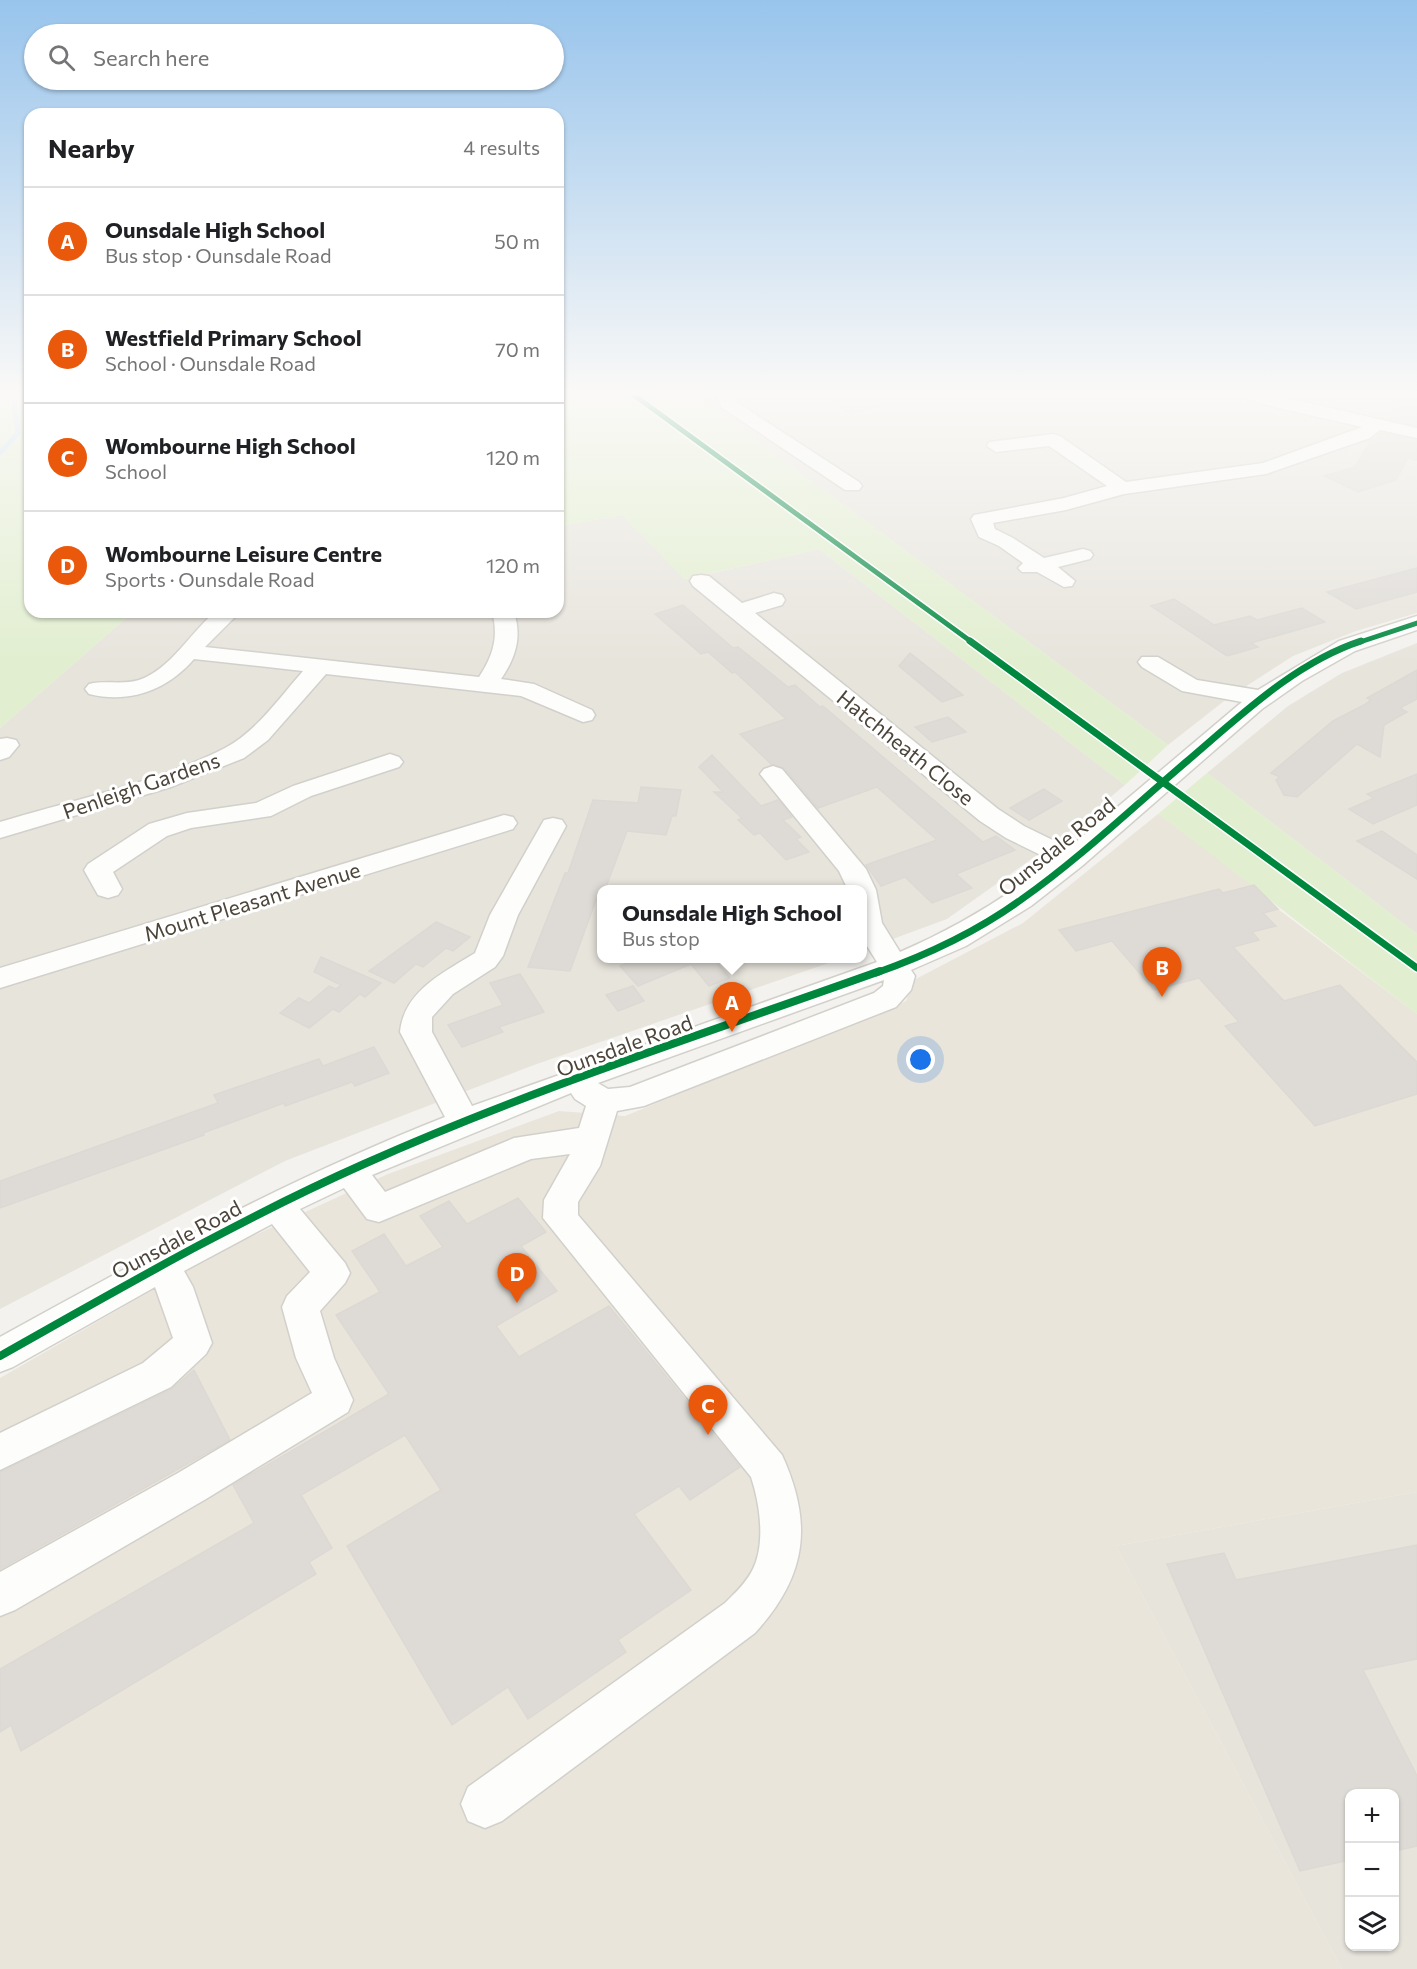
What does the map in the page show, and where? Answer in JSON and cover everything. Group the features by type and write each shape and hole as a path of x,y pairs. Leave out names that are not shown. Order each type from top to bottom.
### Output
{"street":[{"path":"846,482 852,486"},
{"path":"1113,482 1122,488"},
{"path":"1064,580 1034,567 986,532 981,519 1066,504 1122,488 1166,482"},
{"path":"1034,567 1083,555"},
{"name":"Hatchheath Close","path":"701,581 740,617 989,815 1015,832 1072,860"},
{"path":"740,617 774,600"},
{"path":"97,688 132,690 166,680 223,618"},
{"path":"487,683 501,663 510,632 505,618"},
{"name":"Ounsdale Road","path":"0,1356 160,1267 350,1171 464,1122 590,1091 892,967 987,922 1021,900 1072,860 1144,796 1262,698 1304,670 1347,646 1417,623"},
{"path":"191,652 487,683 526,689 577,704"},
{"path":"1125,669 1150,658 1190,686 1262,698"},
{"name":"Penleigh Gardens","path":"0,830 162,782 235,753 260,735 319,667"},
{"path":"108,889 98,870 158,830 187,821 262,810 302,791 390,762"},
{"path":"772,770 852,869 860,885"},
{"path":"162,782 187,821"},
{"name":"Mount Pleasant Avenue","path":"0,978 504,823"},
{"path":"464,1122 416,1032 417,1017 425,1003 442,987 485,960 493,949 499,908 553,826"},
{"path":"867,923 892,967"},
{"path":"485,1804 740,1618 764,1593 774,1569 778,1551 780,1513 768,1468 560,1218 561,1200 583,1166 591,1139 590,1091"},
{"path":"350,1171 379,1209 526,1147 591,1139"},
{"path":"0,1595 192,1485 334,1400 315,1358 300,1307 332,1273 277,1206"},
{"path":"0,1452 157,1375 193,1343 175,1287 160,1267"}],"shaded area":[{"path":"812,482 1417,482 1417,613 1356,631 1293,656 1228,698 1168,745"},
{"path":"623,515 685,579 819,549 1125,785 1061,838 947,919 867,949 867,885 597,885 597,963 828,963 534,1065 285,1161 0,1309 0,728 126,618 564,618 564,525"},
{"path":"1417,643 1417,934 1207,773 1288,706 1342,673"},
{"path":"1158,814 1254,885 1278,909 1417,1014 1417,1492 1116,1546 1342,1969 0,1969 0,1378 218,1252 388,1174 559,1111 625,1116 906,1001 912,981 1023,923"},
{"path":"1417,1492 1417,1969 1342,1969 1116,1546"}],"green space":[{"path":"0,482 24,482 24,618 126,618 0,728"},
{"path":"564,482 812,482 1168,745 1125,785 819,549 684,579 623,515 564,525"},
{"path":"1207,773 1417,934 1417,1014 1158,814"}],"building":[{"path":"1337,482 1390,482 1358,492"},
{"path":"1417,568 1417,592 1356,609 1327,592"},
{"path":"1174,599 1214,625 1250,616 1257,620 1302,608 1325,622 1251,643 1258,647 1227,656 1151,606"},
{"path":"683,605 733,648 738,647 788,687 795,685 820,707 823,706 983,842 996,836 1015,850 956,874 972,888 932,903 905,877 881,886 866,865 937,840 877,787 818,808 784,768 771,764 740,734 786,719 735,672 732,673 708,652 701,654 655,614"},
{"path":"910,653 963,695 942,702 899,666"},
{"path":"1417,670 1417,699 1400,708 1407,712 1384,725 1380,757 1357,744 1297,797 1284,795 1276,780 1280,777 1271,773 1333,721 1364,705 1371,700 1367,698"},
{"path":"948,717 966,732 932,742 915,727"},
{"path":"712,755 761,806 778,800 792,817 783,820 801,837 796,839 809,852 786,860 760,833 754,835 738,820 742,818 714,792 723,792 699,767"},
{"path":"1417,774 1417,805 1373,824 1349,809 1374,798 1367,794"},
{"path":"641,787 681,790 676,816 672,816 666,835 627,831 607,885 597,885 597,897 570,971 528,967 565,873 568,873 593,800 638,803"},
{"path":"1044,789 1062,801 1029,820 1010,808"},
{"path":"1382,831 1417,855 1417,879 1357,841"},
{"path":"1254,885 1278,909 1263,913 1276,926 1252,932 1259,940 1233,947 1284,1001 1340,985 1417,1062 1417,1094 1315,1126 1225,1026 1239,1022 1199,978 1154,990 1112,941 1076,951 1059,930 1219,889 1223,893"},
{"path":"436,922 470,937 453,951 446,948 423,967 416,964 394,983 369,971"},
{"path":"321,957 381,983 365,997 360,994 339,1012 333,1009 309,1028 280,1013 299,998 309,1003 329,986 336,989 341,985 314,972"},
{"path":"627,963 717,963 730,978 709,986 691,964 638,986 620,966"},
{"path":"520,974 544,1012 499,1027 503,1032 462,1047 448,1025 503,1005 490,983"},
{"path":"633,986 644,1001 618,1011 606,995"},
{"path":"374,1047 389,1073 355,1086 352,1082 285,1106 284,1103 203,1133 204,1135 0,1208 0,1181 218,1103 214,1095 319,1059 323,1066"},
{"path":"518,1198 546,1232 521,1246 557,1291 496,1326 519,1357 609,1306 740,1467 690,1500 679,1486 634,1514 691,1590 618,1640 626,1652 528,1719 508,1687 452,1725 347,1546 441,1490 405,1435 301,1495 332,1548 309,1562 316,1574 21,1751 11,1725 0,1732 0,1669 254,1523 233,1485 389,1394 336,1315 380,1292 352,1251 384,1234 406,1266 443,1247 420,1216 449,1201 467,1224"},
{"path":"194,1370 230,1440 0,1569 0,1472 172,1389"},
{"path":"1417,1545 1417,1659 1363,1670 1417,1776 1417,1846 1399,1850 1399,1789 1345,1789 1345,1861 1300,1871 1167,1564 1224,1553 1236,1580"}],"cycle path":[{"path":"753,482 1417,968"},
{"path":"0,1356 271,1208 364,1164 494,1110 892,967 956,939 1021,900 1072,860 1254,704 1294,676 1347,646 1417,623"}],"place":[{"name":"Westfield Primary School","path":"1162,997"},
{"name":"Ounsdale High School","path":"732,1032"},
{"name":"Wombourne Leisure Centre","path":"517,1303"},
{"name":"Wombourne High School","path":"708,1435"}]}
